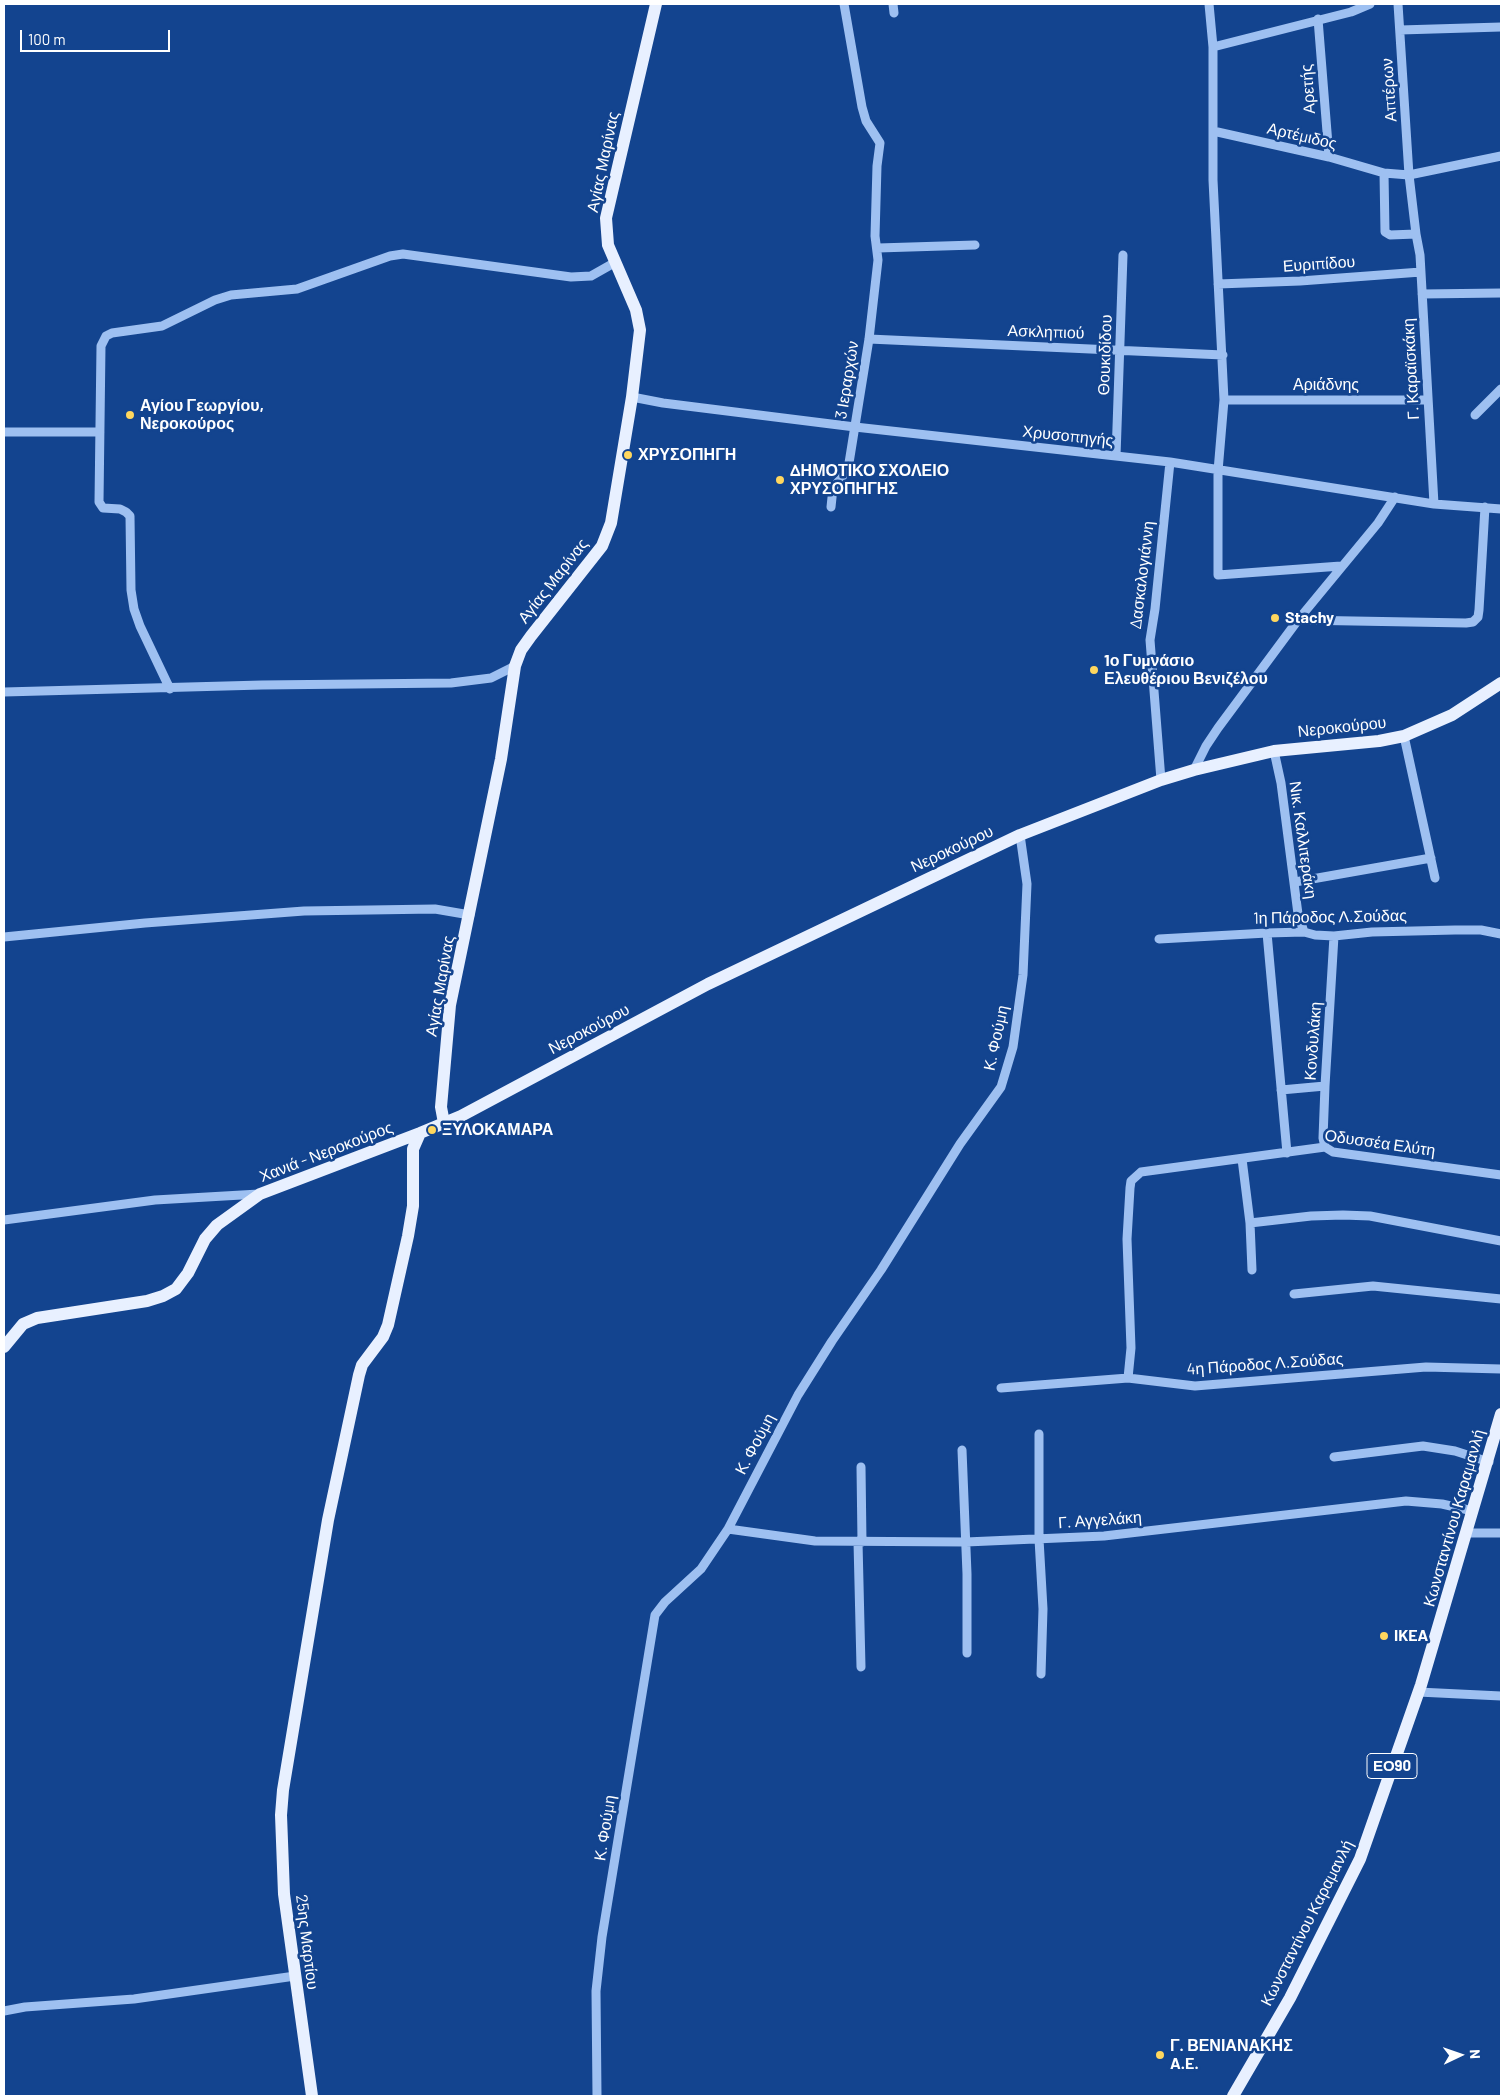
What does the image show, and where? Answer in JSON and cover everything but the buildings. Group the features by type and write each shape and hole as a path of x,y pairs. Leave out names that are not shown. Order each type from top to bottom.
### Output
{"main road":[{"name":"Αγίας Μαρίνας","path":"444,1123 441,1107 450,1005 501,759 515,666 521,650 531,636 595,556 611,523 640,340 639,320 614,262 606,232 608,205 656,4"},
{"name":"Νεροκούρου","path":"420,1133 444,1123 708,984 1020,835 1161,780 1194,770 1274,751 1379,742 1404,736 1452,715 1501,683"},
{"name":"Χανιά - Νεροκούρος","path":"4,1346 23,1324 37,1318 147,1301 176,1290 188,1273 205,1239 217,1225 260,1194 420,1133"},
{"name":"25ης Μαρτίου","path":"312,2096 284,1894 281,1815 283,1790 320,1568 351,1414 362,1366 383,1337 388,1325 413,1206 413,1149 420,1133"},
{"name":"Κωνσταντίνου Καραμανλή","path":"1233,2096 1290,1998 1360,1859 1418,1692 1501,1414"}],"street":[{"name":"3 Ιεραρχών","path":"831,507 833,488 846,472 849,462 869,339 878,251 875,226 877,166 880,143 866,121 862,107 844,4"},
{"path":"1209,4 1214,47 1213,180 1224,400 1218,471 1218,575 1341,566"},
{"path":"1214,47 1351,12 1370,4"},
{"name":"Απτέρων","path":"1398,4 1409,175"},
{"name":"Αρετής","path":"1318,19 1329,157"},
{"path":"1400,30 1501,27"},
{"name":"Αρτέμιδος","path":"1213,131 1329,157 1384,173"},
{"path":"1416,234 1390,235 1385,232 1384,173 1409,175 1501,156"},
{"name":"Γ. Καραϊσκάκη","path":"1409,175 1421,272 1434,504"},
{"path":"878,251 975,245"},
{"path":"170,689 140,626 134,608 130,590 130,516 120,509 104,508 100,502 101,346 106,336 112,333 162,326 215,300 231,295 282,291 309,286 376,261 403,254 580,277 591,276 614,262"},
{"name":"Θουκιδίδου","path":"1116,456 1123,255"},
{"name":"Ευριπίδου","path":"1218,284 1300,281 1421,272"},
{"path":"1422,294 1501,293"},
{"name":"Ασκληπιού","path":"869,339 1223,354"},
{"path":"1475,416 1501,389"},
{"name":"Χρυσοπηγής","path":"632,398 854,427 1170,462 1434,504 1501,509"},
{"name":"Αριάδνης","path":"1224,400 1428,400"},
{"path":"4,432 100,432"},
{"name":"Δασκαλογιάννη","path":"1161,780 1150,640 1155,609 1170,462"},
{"path":"1194,770 1218,728 1298,620 1378,523 1395,497"},
{"path":"1298,620 1473,622 1478,617 1479,610 1485,507"},
{"path":"4,692 470,682 491,678 515,666"},
{"path":"1404,736 1435,878"},
{"name":"Νικ. Καλλιτεράκη","path":"1274,751 1281,783 1298,914 1304,932"},
{"name":"Κ. Φούμη","path":"597,2096 596,1991 602,1937 655,1615 665,1602 701,1569 728,1529 798,1395 832,1340 881,1270 960,1144 1001,1088 1013,1047 1023,975 1027,884 1020,835"},
{"path":"1295,882 1431,858"},
{"path":"4,937 145,923 304,911 435,909 470,914"},
{"name":"1η Πάροδος Λ.Σούδας","path":"1159,939 1304,932 1315,935 1334,936 1372,932 1472,929 1501,934"},
{"path":"1267,933 1287,1153"},
{"name":"Κονδυλάκη","path":"1325,1147 1323,1138 1325,1086 1334,936"},
{"path":"1281,1090 1325,1086"},
{"name":"Οδυσσέα Ελύτη","path":"1128,1378 1131,1348 1127,1239 1130,1188 1136,1175 1147,1170 1325,1147 1333,1152 1501,1176"},
{"path":"1242,1159 1250,1223 1252,1270"},
{"path":"4,1220 155,1200 260,1194"},
{"path":"1250,1223 1319,1216 1370,1216 1501,1242"},
{"path":"1294,1294 1373,1286 1501,1300"},
{"name":"4η Πάροδος Λ.Σούδας","path":"1001,1388 1128,1378 1195,1386 1426,1367 1501,1369"},
{"path":"1039,1434 1039,1539 1042,1609 1041,1674"},
{"path":"1334,1457 1423,1446 1455,1450 1488,1462"},
{"path":"962,1450 966,1542 967,1652"},
{"path":"861,1467 862,1668"},
{"name":"Γ. Αγγελάκη","path":"728,1529 815,1541 966,1542 1136,1533 1406,1501 1442,1504 1473,1511"},
{"path":"1467,1533 1501,1533"},
{"path":"1418,1692 1501,1696"},
{"path":"4,2010 134,1999 294,1976"}],"place":[{"name":"Αγίου Γεωργίου, Νεροκούρος","path":"130,415"},
{"name":"ΧΡΥΣΟΠΗΓΗ","path":"628,455"},
{"name":"ΔΗΜΟΤΙΚΟ ΣΧΟΛΕΙΟ ΧΡΥΣΟΠΗΓΗΣ","path":"780,480"},
{"name":"Stachy","path":"1275,618"},
{"name":"1ο Γυμνάσιο Ελευθέριου Βενιζέλου","path":"1094,670"},
{"name":"ΞΥΛΟΚΑΜΑΡΑ","path":"432,1130"},
{"name":"IKEA","path":"1384,1636"},
{"name":"Γ. ΒΕΝΙΑΝΑΚΗΣ A.E.","path":"1160,2055"}]}
